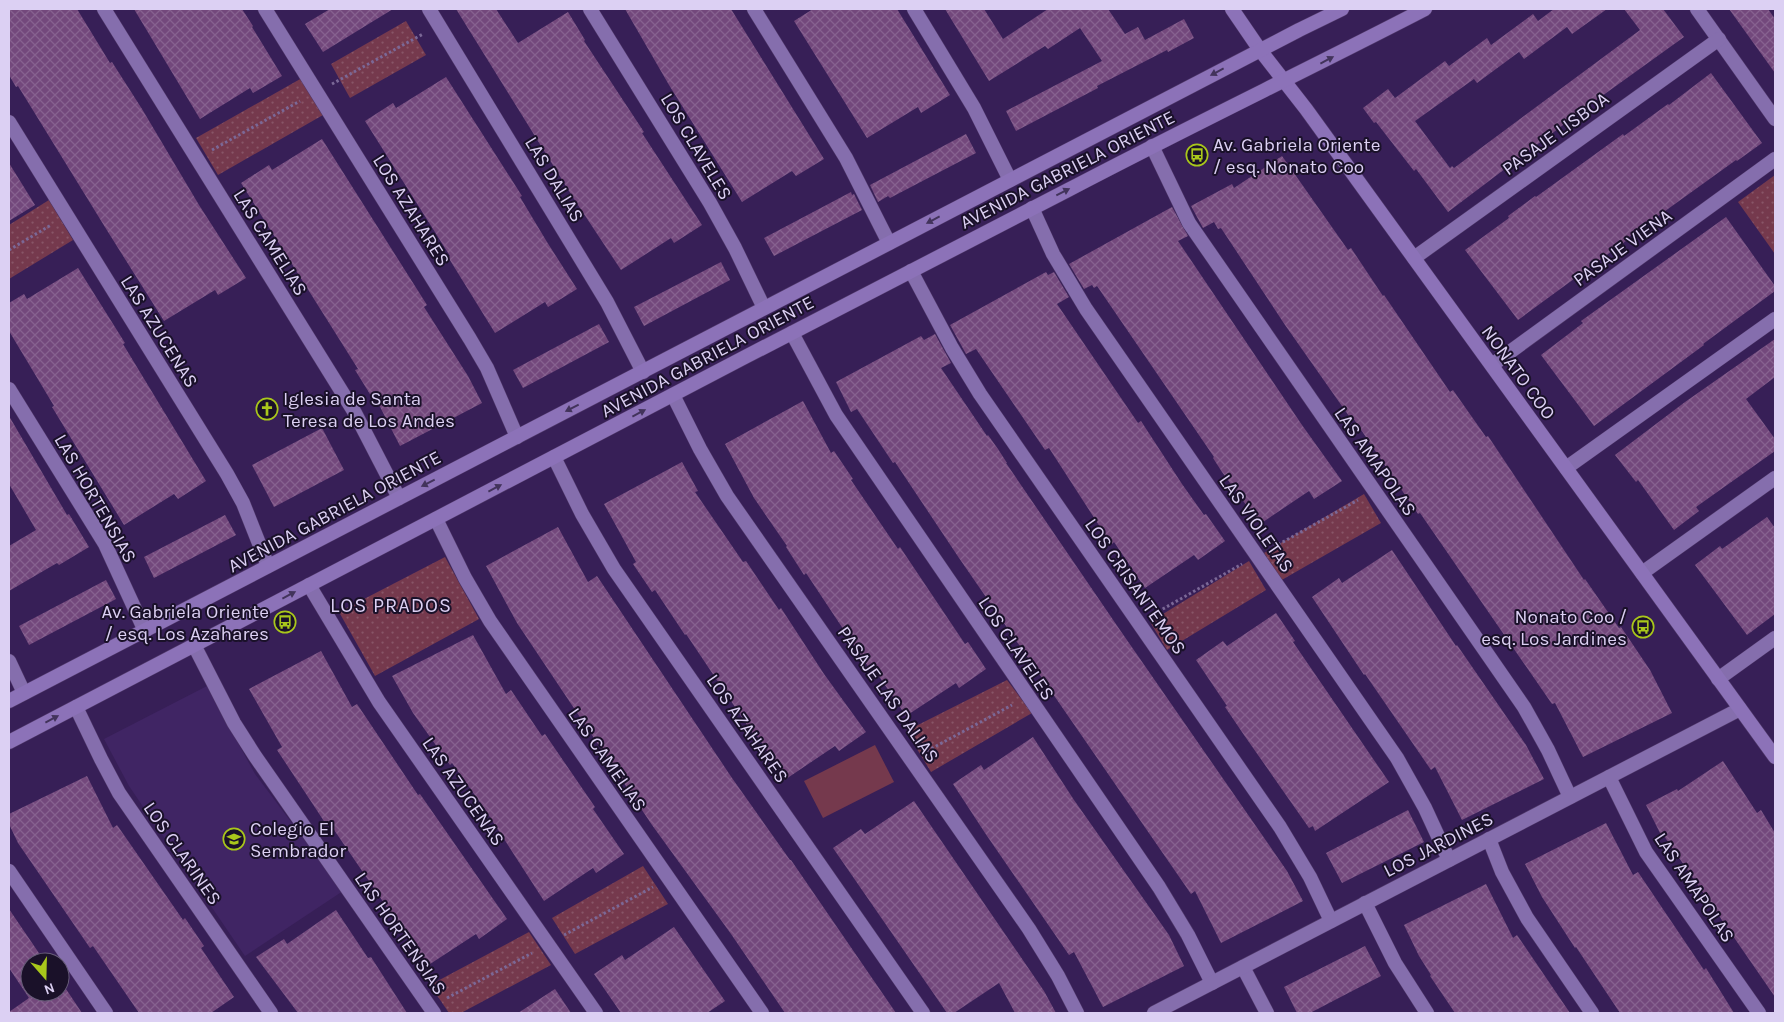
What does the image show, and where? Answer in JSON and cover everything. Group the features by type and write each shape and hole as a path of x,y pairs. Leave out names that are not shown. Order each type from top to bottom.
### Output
{"main road":[{"name":"NONATO COO","path":"1232,9 1775,757"},
{"name":"AVENIDA GABRIELA ORIENTE","path":"9,702 1342,9"},
{"name":"AVENIDA GABRIELA ORIENTE","path":"9,742 1032,208 1425,9"}],"street":[{"name":"LAS CAMELIAS","path":"104,9 355,413 399,498"},
{"name":"LOS AZAHARES","path":"266,9 470,339 487,368 517,437"},
{"name":"LAS DALIAS","path":"429,9 598,285 643,372"},
{"name":"LOS CLAVELES","path":"590,9 710,202 764,308"},
{"path":"754,9 846,158 889,243"},
{"path":"914,9 974,108 1010,180"},
{"path":"1698,9 1775,119"},
{"name":"PASAJE LISBOA","path":"1414,258 1719,39"},
{"name":"LAS AZUCENAS","path":"9,122 227,474 242,502 268,566"},
{"name":"LAS AMAPOLAS","path":"1152,146 1189,223 1524,707 1548,750 1570,797"},
{"name":"PASAJE VIENA","path":"1492,365 1775,159"},
{"name":"LAS VIOLETAS","path":"1032,208 1054,254 1086,309 1397,758 1425,808 1449,860"},
{"name":"LOS CRISANTEMOS","path":"911,271 952,348 980,394 1280,826 1310,877 1331,921"},
{"path":"1566,468 1775,319"},
{"name":"LOS CLAVELES","path":"792,333 836,415 1176,913 1212,983"},
{"name":"LAS HORTENSIAS","path":"9,389 105,544 144,631"},
{"name":"PASAJE LAS DALIAS","path":"673,395 704,457 727,496 1033,935 1058,976 1076,1013"},
{"name":"LOS AZAHARES","path":"554,457 582,514 614,569 923,1013"},
{"path":"1642,573 1775,478"},
{"name":"LAS CAMELIAS","path":"436,519 465,578 490,622 762,1013"},
{"name":"LAS AZUCENAS","path":"309,585 379,702 596,1013"},
{"path":"1718,679 1775,638"},
{"name":"LAS HORTENSIAS","path":"194,645 234,723 255,756 434,1013"},
{"path":"9,661 24,694"},
{"name":"LOS CLARINES","path":"76,707 119,792 271,1013"},
{"name":"LOS JARDINES","path":"1154,1013 1740,709"},
{"name":"LAS AMAPOLAS","path":"1608,777 1646,852 1759,1013"},
{"path":"1489,840 1502,872 1527,918 1592,1013"},
{"path":"9,871 106,1013"},
{"path":"1365,903 1395,963 1428,1013"},
{"path":"1242,967 1267,1013"}],"path":[{"path":"9,250 67,216"},
{"path":"911,759 1028,696"}],"shaded area":[{"path":"406,21 426,55 350,98 331,64"},
{"path":"302,78 323,115 218,175 196,138"},
{"path":"1775,175 1775,254 1738,202"},
{"path":"49,200 73,240 9,279 9,225"},
{"path":"1364,494 1381,523 1280,581 1264,553"},
{"path":"445,557 479,619 375,676 339,612"},
{"path":"1249,561 1266,590 1167,650 1150,622"},
{"path":"1007,680 1032,713 931,772 906,731"},
{"name":"Colegio El Sembrador","path":"207,686 255,774 343,891 245,956 129,786 104,739"},
{"path":"875,745 894,782 823,818 804,781"},
{"path":"643,866 668,904 575,954 552,918"},
{"path":"529,932 551,965 461,1013 449,1013 430,985"}],"building":[{"path":"9,9 77,9 110,63 112,62 142,109 199,205 246,278 218,295 215,290 164,321 18,86 16,87 9,75"},
{"path":"134,9 242,9 282,76 253,93 250,88 200,119"},
{"path":"330,9 393,9 323,52 305,24"},
{"path":"456,9 496,9 518,43 568,12 584,41 702,225 674,243 671,238 621,270 574,199"},
{"path":"625,9 731,9 824,159 796,176 792,171 742,202 669,85"},
{"path":"813,9 897,9 950,95 921,113 918,107 867,138 794,21"},
{"path":"945,9 984,9 1003,39 1048,9 1108,9 1125,34 1138,27 1145,40 1184,19 1194,38 1097,86 1098,88 1016,131 1006,111 1102,61 1080,28 1048,49 1045,46 989,81"},
{"path":"1554,9 1607,9 1572,34 1567,27 1524,59 1519,52 1477,83 1474,79 1415,121 1450,168 1452,166 1454,168 1640,30 1624,9 1663,9 1684,37 1595,101 1448,212 1416,169 1414,171 1363,108 1388,89 1395,98 1445,61 1449,66 1487,38 1491,45 1533,14 1538,21"},
{"path":"1729,9 1768,9 1775,19 1775,73"},
{"path":"1711,73 1762,143 1629,237 1518,320 1465,250 1509,218 1508,216 1535,196 1623,134 1624,136 1669,105"},
{"path":"446,77 522,196 520,197 577,289 548,307 545,302 495,333 448,257 450,256 365,121 393,103 396,108"},
{"path":"966,134 976,153 890,198 888,196 878,202 870,185"},
{"path":"322,139 427,305 424,307 468,376 482,403 400,446 375,397 373,399 355,370 358,369 241,183 269,165 272,170"},
{"path":"1282,156 1348,250 1351,248 1450,392 1453,390 1486,437 1488,436 1584,580 1619,628 1621,627 1650,670 1672,713 1583,757 1555,703 1552,704 1353,418 1351,419 1285,325 1221,228 1218,229 1214,222 1203,228 1191,206 1232,184 1234,188"},
{"path":"9,163 35,205 9,221"},
{"path":"851,192 852,195 854,194 862,210 774,256 764,238"},
{"path":"1172,207 1188,236 1178,241 1342,481 1314,499 1309,491 1260,524 1222,472 1214,457 1097,286 1094,288 1092,285 1084,289 1069,264"},
{"path":"1726,217 1775,286 1775,291 1594,426 1541,355 1583,323 1581,321"},
{"path":"721,262 730,280 644,326 634,307"},
{"path":"78,268 125,343 123,344 206,481 178,499 174,494 124,525 52,407 54,406 9,331 9,303 24,294 27,299"},
{"path":"1046,272 1048,275 1054,272 1069,297 1057,304 1138,423 1141,421 1182,484 1225,541 1198,560 1194,555 1145,588 1114,542 1112,544 1102,530 1049,448 1045,450 976,349 966,354 950,325"},
{"path":"599,324 609,342 523,388 513,370"},
{"path":"935,334 951,363 941,368 1287,871 1303,901 1221,943 1195,891 1191,894 857,409 851,412 836,382 921,336 924,340"},
{"path":"1775,339 1775,377 1746,399 1775,439 1775,451 1696,507 1699,511 1674,530 1638,480 1636,482 1615,455 1685,402"},
{"path":"803,401 831,453 834,451 853,479 851,480 898,549 900,547 965,644 968,642 986,669 959,688 956,683 906,716 874,669 871,671 806,573 804,575 787,546 754,498 725,444"},
{"path":"9,416 67,515 69,514 89,547 9,591 9,546 36,530 9,484"},
{"path":"322,428 344,470 274,507 252,465"},
{"path":"682,462 698,491 695,492 743,562 746,561 779,610 781,608 824,674 866,732 839,751 835,746 786,779 655,590 652,592 633,564 636,562 604,504"},
{"path":"225,515 236,535 154,578 144,557"},
{"path":"1767,517 1775,528 1775,614 1747,635 1695,565 1720,546 1722,549"},
{"path":"558,527 588,582 597,576 732,778 896,1013 785,1013 731,934 652,825 517,623 486,566"},
{"path":"1392,550 1456,646 1526,745 1544,779 1462,820 1435,767 1431,770 1312,597 1339,578 1342,583"},
{"path":"106,580 116,599 29,645 19,626"},
{"path":"1276,613 1295,641 1293,642 1389,782 1315,831 1313,826 1309,828 1244,735 1196,660 1223,641 1227,646"},
{"path":"473,635 506,694 511,690 542,736 545,734 595,807 593,809 624,854 596,873 593,868 544,901 484,808 413,713 392,676"},
{"path":"321,651 352,707 357,704 418,795 420,794 507,919 479,939 476,934 427,966 330,824 327,826 277,750 282,747 249,689"},
{"path":"1033,737 1074,800 1169,935 1184,966 1103,1007 1074,952 1069,955 953,784 981,765 984,770"},
{"path":"1723,761 1757,813 1761,810 1775,833 1775,997 1664,836 1662,837 1646,805 1677,789 1678,791"},
{"path":"87,776 113,828 117,825 183,920 185,918 204,946 201,948 234,997 211,1013 139,1013 93,946 90,948 18,843 9,824 9,814"},
{"path":"914,801 1044,991 1056,1013 1015,1013 999,983 954,1013 947,1013 833,848 861,829 865,834"},
{"path":"1408,810 1424,842 1342,883 1326,853"},
{"path":"1606,823 1633,875 1638,872 1704,970 1706,968 1734,1013 1620,1013 1575,948 1542,897 1525,864"},
{"path":"1486,884 1513,938 1517,935 1570,1013 1455,1013 1430,976 1404,925"},
{"path":"9,909 38,952 20,952 20,984 9,968"},
{"path":"336,910 368,958 371,957 407,1013 298,1013 256,957 284,939 287,944"},
{"path":"674,927 725,1001 707,1013 621,1013 594,974 622,955 625,960"},
{"path":"1365,946 1381,976 1310,1013 1297,1013 1284,987"},
{"path":"555,989 571,1013 518,1013"},
{"path":"70,995 82,1013 9,1013 23,1002 70,1002"}],"place":[{"name":"Av. Gabriela Oriente / esq. Nonato Coo","path":"1197,155"},
{"name":"Iglesia de Santa Teresa de Los Andes","path":"267,409"},
{"name":"Av. Gabriela Oriente / esq. Los Azahares","path":"285,622"},
{"name":"Nonato Coo / esq. Los Jardines","path":"1643,627"},
{"name":"Colegio El Sembrador","path":"234,839"}],"district":[{"name":"LOS PRADOS","path":"391,605"}]}
